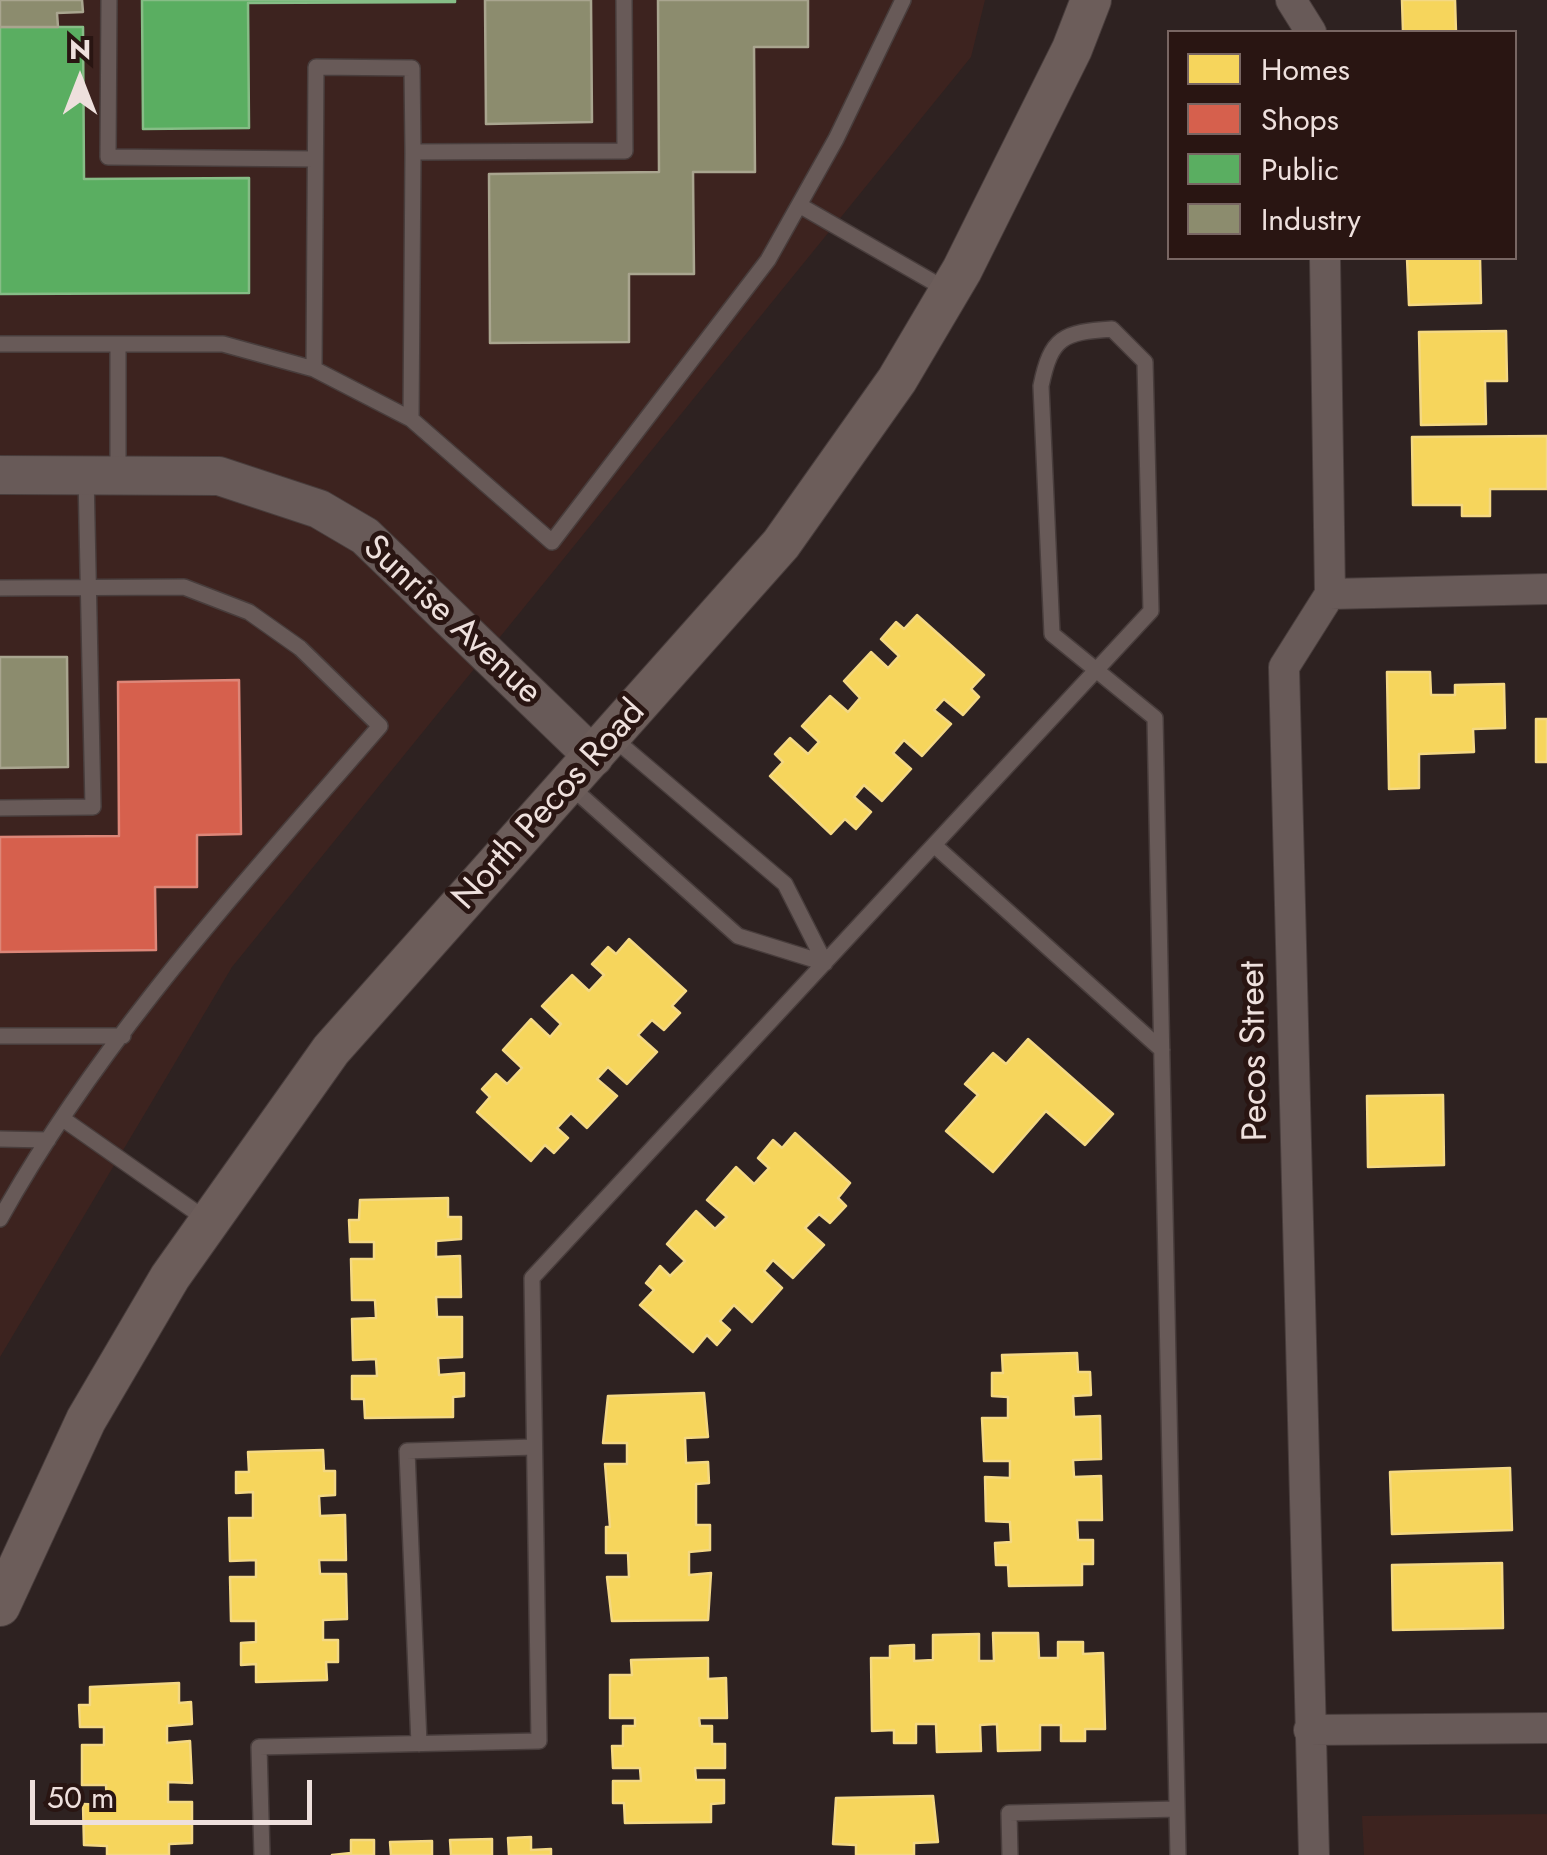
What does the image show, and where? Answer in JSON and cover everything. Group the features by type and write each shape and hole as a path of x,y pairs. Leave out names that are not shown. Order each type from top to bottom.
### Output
{"main road":[{"name":"North Pecos Road","path":"0,1606 86,1420 170,1276 331,1050 781,544 897,380 950,291 1072,49 1091,0"}],"street":[{"path":"1290,0 1310,30"},
{"path":"1325,260 1330,594 1547,589"},
{"name":"Sunrise Avenue","path":"0,474 219,476 319,509 365,536 592,760"},
{"name":"Pecos Street","path":"1314,1855 1284,667 1330,594"},
{"path":"1309,1730 1547,1728"}],"lane":[{"path":"109,0 108,157 315,159"},
{"path":"414,152 625,151 624,0"},
{"path":"0,344 224,344 314,369 411,419 552,542 768,260 903,0"},
{"path":"314,369 316,68 412,68 411,419"},
{"path":"799,205 950,291"},
{"path":"262,1855 260,1747 538,1742 532,1278 825,963 1096,670 1151,611 1145,362 1112,329 1073,331 1048,352 1041,386 1052,634 1096,670 1155,718 1178,1855"},
{"path":"0,808 93,807 89,588 118,344"},
{"path":"0,588 184,587 249,612 300,648 380,726 256,870 122,1036 48,1140 0,1220"},
{"path":"592,760 738,936 825,963"},
{"path":"592,760 786,884 825,963"},
{"path":"934,845 1162,1050"},
{"path":"0,1036 122,1036"},
{"path":"63,1119 209,1221"},
{"path":"0,1139 48,1140"},
{"path":"419,1744 408,1451 534,1447"},
{"path":"1010,1855 1009,1813 1177,1809"}],"shaded area":[{"path":"0,0 985,0 971,57 232,967 0,1357"},
{"path":"1547,1814 1547,1855 1364,1855 1362,1816"}],"building: Homes":[{"path":"1402,0 1455,0 1456,30 1403,30"},
{"path":"1407,260 1480,260 1481,303 1409,305"},
{"path":"1506,331 1507,381 1485,381 1486,424 1421,425 1419,332"},
{"path":"1547,436 1547,489 1490,489 1490,516 1462,516 1462,505 1413,505 1412,437"},
{"path":"917,615 984,675 971,689 979,697 963,715 944,699 934,710 951,724 922,756 904,740 893,753 911,769 882,801 864,785 854,797 871,812 856,829 845,819 831,834 770,776 783,762 775,754 790,738 808,754 819,742 802,726 830,696 848,712 860,698 844,681 871,652 888,668 899,656 881,639 896,622 904,629"},
{"path":"1387,672 1430,672 1431,695 1455,695 1455,685 1504,684 1505,728 1473,729 1474,752 1419,754 1419,788 1389,789"},
{"path":"1536,719 1547,719 1547,762 1536,762"},
{"path":"629,939 686,991 672,1006 680,1013 664,1030 652,1020 638,1035 657,1052 627,1084 608,1067 597,1079 617,1096 587,1128 571,1113 557,1128 568,1138 554,1153 545,1145 531,1161 477,1112 490,1097 482,1089 496,1074 507,1084 522,1068 503,1050 531,1019 550,1037 561,1024 542,1006 572,975 589,991 604,975 592,964 608,947 616,954"},
{"path":"1028,1039 1113,1114 1085,1145 1046,1111 993,1172 946,1131 978,1095 965,1084 993,1053 1006,1064"},
{"path":"1443,1095 1444,1165 1368,1167 1367,1096"},
{"path":"795,1133 850,1183 838,1198 846,1206 830,1223 819,1214 805,1228 824,1245 793,1278 773,1260 764,1271 782,1288 752,1322 734,1305 720,1321 730,1330 717,1345 707,1335 693,1352 640,1305 654,1290 646,1283 660,1266 670,1276 685,1261 667,1244 696,1211 715,1229 727,1217 707,1200 736,1167 754,1184 769,1168 758,1158 773,1140 782,1148"},
{"path":"448,1198 448,1217 461,1217 461,1239 436,1241 436,1257 460,1256 461,1297 436,1297 437,1317 462,1317 462,1357 438,1358 439,1375 464,1373 464,1396 453,1397 453,1417 365,1418 364,1399 352,1399 352,1376 377,1376 376,1359 353,1360 352,1319 376,1318 375,1300 352,1300 351,1259 374,1259 374,1242 350,1242 349,1220 359,1220 360,1200"},
{"path":"1077,1353 1078,1372 1090,1372 1091,1395 1073,1396 1074,1417 1100,1416 1101,1459 1073,1460 1074,1477 1101,1476 1102,1520 1077,1520 1078,1540 1093,1540 1093,1564 1082,1564 1082,1585 1009,1586 1008,1565 996,1565 995,1543 1011,1542 1010,1522 986,1521 985,1477 1010,1478 1010,1461 984,1461 982,1418 1008,1418 1008,1397 992,1396 992,1373 1003,1373 1002,1355"},
{"path":"704,1393 708,1437 685,1438 686,1463 708,1462 709,1483 696,1484 696,1525 710,1525 710,1550 689,1552 689,1575 711,1573 708,1620 612,1621 607,1577 629,1577 628,1553 606,1553 606,1527 610,1527 605,1464 627,1464 627,1443 603,1443 608,1396"},
{"path":"323,1450 324,1471 335,1471 335,1495 319,1496 320,1516 345,1515 346,1560 319,1560 320,1574 346,1574 347,1619 323,1620 323,1640 338,1640 338,1662 326,1662 327,1680 256,1682 256,1664 241,1665 241,1643 256,1642 256,1621 231,1621 230,1577 256,1577 256,1560 230,1561 229,1518 253,1518 253,1492 236,1493 236,1472 249,1472 248,1452"},
{"path":"1510,1468 1512,1530 1392,1534 1390,1472"},
{"path":"1502,1563 1503,1628 1393,1630 1392,1565"},
{"path":"993,1633 1038,1633 1039,1658 1058,1658 1058,1642 1083,1642 1083,1654 1103,1653 1105,1729 1085,1729 1085,1741 1061,1741 1061,1725 1040,1725 1040,1750 998,1751 997,1724 980,1725 981,1751 937,1752 936,1724 916,1724 916,1743 894,1743 894,1730 872,1731 871,1658 890,1658 890,1646 914,1645 914,1661 933,1660 933,1635 979,1634 979,1661 994,1661"},
{"path":"708,1658 708,1679 726,1678 727,1718 699,1718 700,1726 712,1726 712,1744 725,1744 725,1768 695,1768 696,1780 724,1780 724,1803 711,1804 711,1822 625,1823 624,1803 613,1803 613,1781 641,1781 640,1768 613,1768 612,1746 623,1746 623,1726 635,1726 635,1718 610,1718 610,1675 632,1675 631,1660"},
{"path":"179,1683 179,1703 191,1702 192,1724 167,1726 167,1743 190,1741 192,1783 168,1782 168,1802 192,1802 192,1843 169,1844 169,1855 107,1855 107,1846 84,1845 83,1804 107,1805 106,1785 82,1785 82,1745 104,1745 104,1727 80,1727 79,1705 90,1705 90,1687"},
{"path":"933,1796 938,1842 914,1843 914,1855 856,1855 856,1845 833,1844 836,1798"},
{"path":"531,1837 531,1850 551,1849 551,1855 509,1855 508,1838"},
{"path":"492,1839 492,1855 451,1855 450,1840"},
{"path":"351,1840 374,1840 374,1855 332,1855 351,1853"},
{"path":"432,1841 432,1855 391,1855 390,1842"}],"building: Shops":[{"path":"239,680 241,834 197,835 197,887 155,887 156,950 0,952 0,837 119,836 118,682"}],"building: Public":[{"path":"142,0 455,2 248,3 249,128 143,129"},
{"path":"0,27 83,27 84,179 249,178 249,293 0,294"}],"building: Industry":[{"path":"0,0 82,0 83,12 57,13 58,27 0,27"},
{"path":"485,0 591,0 592,122 486,124"},
{"path":"658,0 808,0 808,47 754,47 755,172 693,172 694,274 629,274 629,342 490,343 489,174 659,172"},
{"path":"0,657 67,657 68,767 0,768"}]}
